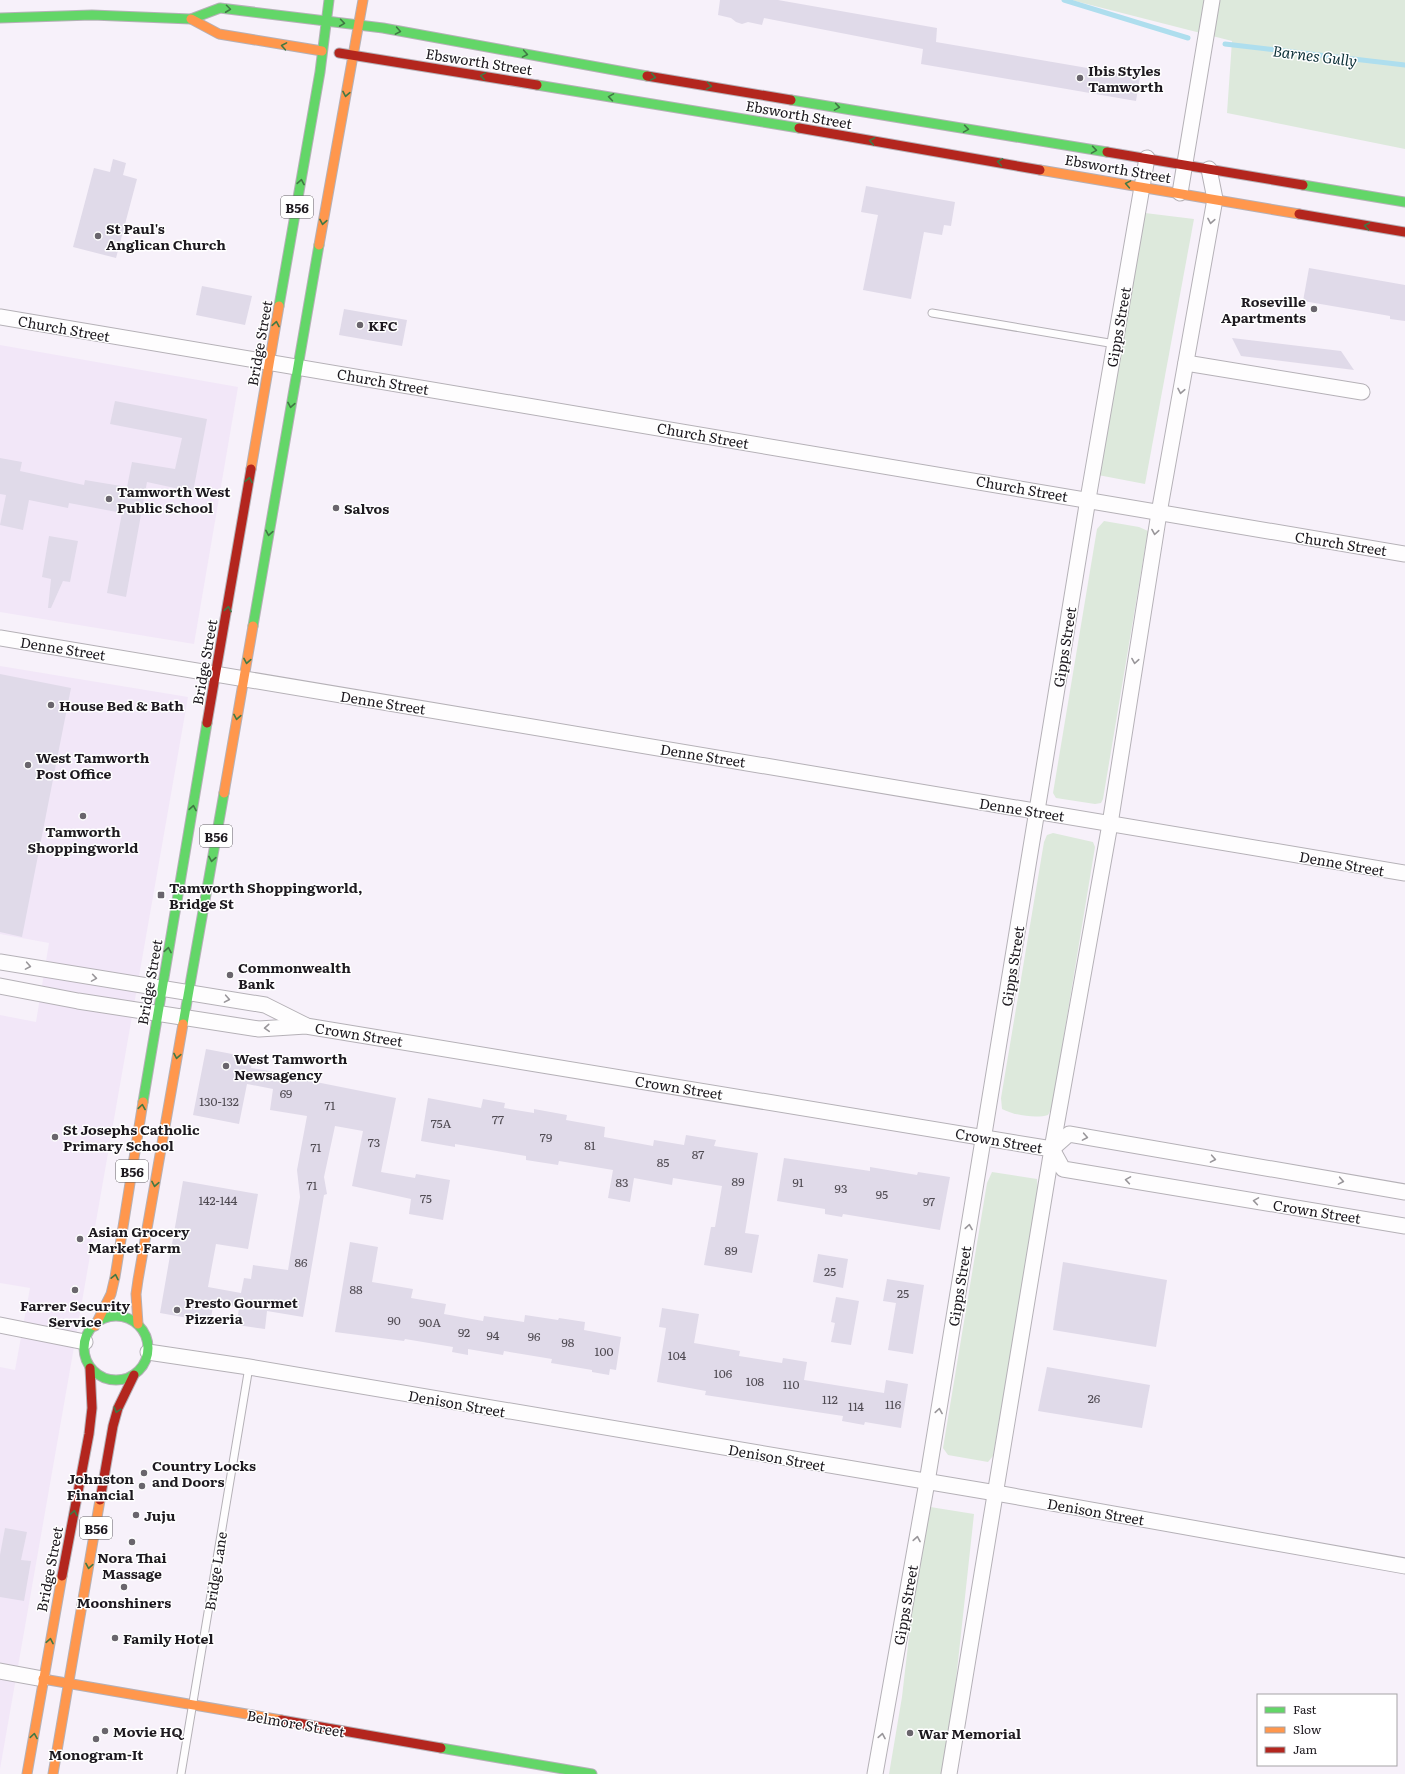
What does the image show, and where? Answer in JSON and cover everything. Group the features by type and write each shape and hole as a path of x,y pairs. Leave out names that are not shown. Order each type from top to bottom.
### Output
{"main road":[{"name":"Bridge Street","path":"95,1326 111,1294 116,1277 161,988 320,72 330,0"},
{"name":"B56","path":"53,1774 70,1684 113,1426 118,1408 134,1375 146,1359 148,1352 148,1342 144,1332 138,1324 136,1294 138,1280 244,679 297,366 363,0"},
{"name":"Ebsworth Street","path":"0,18 92,15 191,19 220,8 383,28 671,80 1405,202"},
{"name":"Ebsworth Street","path":"191,19 219,34 664,105 1405,232"},
{"path":"95,1326 102,1320 119,1316 128,1318 138,1324"},
{"name":"B56","path":"90,1368 85,1353 85,1342 95,1326"},
{"name":"Bridge Street","path":"27,1774 43,1679 89,1434 92,1408 90,1368"},
{"path":"90,1368 98,1375 109,1380 126,1379 134,1375"},
{"name":"Belmore Street","path":"43,1679 592,1774"}],"street":[{"path":"1180,193 1212,0"},
{"name":"Gipps Street","path":"875,1774 927,1482 1088,499 1147,158"},
{"path":"949,1774 1052,1149 1110,824 1158,513 1215,199 1209,169"},
{"name":"Church Street","path":"0,317 1088,499 1158,513 1405,554"},
{"path":"1186,363 1362,392"},
{"name":"Denne Street","path":"0,638 1405,873"},
{"name":"Crown Street","path":"0,962 265,1005 306,1026"},
{"name":"Crown Street","path":"0,986 184,1018 259,1029 306,1026 1052,1149"},
{"name":"Crown Street","path":"1052,1149 1069,1134 1405,1192"},
{"name":"Crown Street","path":"1052,1149 1063,1169 1405,1226"},
{"path":"0,1325 85,1342"},
{"name":"Denison Street","path":"148,1352 249,1367 927,1482 1405,1566"},
{"name":"Belmore Street","path":"0,1671 43,1679"}],"lane":[{"path":"932,313 1115,344"},
{"name":"Bridge Lane","path":"181,1774 194,1705 249,1367"}],"shaded area":[{"name":"Tamworth West Public School","path":"0,345 238,387 194,644 0,612"},
{"path":"0,666 188,697 0,1769 0,1367 15,1370 30,1288 0,1283 0,1015 36,1022 49,943 0,934"}],"green space":[{"path":"1071,0 1405,0 1405,149 1227,113 1232,41"},
{"path":"1145,213 1194,219 1145,484 1098,475"},
{"path":"1104,521 1139,527 1148,531 1103,799 1101,803 1095,804 1056,798 1053,793 1097,529"},
{"path":"1053,833 1093,842 1095,847 1052,1108 1048,1115 1037,1117 1018,1115 1002,1109 1001,1098 1044,842 1047,835"},
{"path":"992,1172 1037,1179 1038,1193 993,1456 988,1462 948,1455 943,1448 987,1183"},
{"path":"924,1506 974,1514 952,1717 941,1774 889,1774 902,1697"}],"building":[{"path":"720,0 778,0 937,28 936,42 1140,77 1136,101 921,64 923,49 764,18 762,25 748,22 742,24 731,18 718,15"},
{"path":"113,159 126,163 123,175 137,179 116,258 73,247 94,168 110,172"},
{"path":"866,186 955,202 951,226 944,225 942,235 924,232 911,299 863,290 878,215 861,212"},
{"path":"1309,268 1405,285 1405,321 1390,319 1390,316 1303,301"},
{"path":"202,286 252,296 245,325 196,315"},
{"path":"344,309 407,320 402,346 339,335"},
{"path":"1232,338 1341,351 1354,370 1241,356"},
{"path":"115,401 207,419 193,492 147,482 126,597 107,593 122,513 69,503 68,508 29,500 23,530 0,525 6,495 0,494 0,458 22,462 20,471 84,485 85,480 127,487 132,462 175,469 182,438 110,424"},
{"path":"49,536 78,541 70,582 63,581 51,608 48,608 51,579 42,577"},
{"path":"0,674 71,688 22,937 0,932"},
{"path":"206,1049 253,1058 251,1068 302,1076 301,1079 396,1098 381,1172 415,1178 416,1174 450,1180 443,1220 409,1214 411,1199 352,1186 363,1131 335,1126 324,1177 327,1194 324,1195 303,1317 267,1311 265,1329 237,1325 239,1307 214,1302 210,1322 160,1313 183,1181 258,1194 248,1249 216,1244 208,1287 241,1293 244,1278 251,1279 253,1265 288,1270 300,1197 297,1170 307,1116 270,1110 273,1089 247,1084 239,1124 193,1115"},
{"path":"428,1098 481,1108 483,1099 505,1103 504,1108 534,1113 534,1109 567,1115 566,1120 605,1127 604,1137 653,1146 654,1140 684,1145 686,1135 716,1140 714,1146 758,1153 745,1233 759,1235 752,1273 704,1265 711,1227 715,1227 722,1186 673,1178 672,1185 634,1178 630,1202 608,1198 613,1170 559,1161 558,1165 526,1160 526,1156 455,1144 455,1147 421,1141"},
{"path":"784,1158 870,1171 870,1167 917,1175 918,1172 950,1177 940,1230 843,1214 842,1217 825,1214 825,1209 777,1201"},
{"path":"350,1242 378,1247 372,1282 413,1289 411,1298 446,1304 444,1314 483,1321 484,1316 524,1322 525,1315 558,1320 559,1318 585,1322 584,1330 621,1337 616,1370 610,1369 609,1375 592,1372 592,1370 551,1363 552,1359 504,1351 503,1355 468,1349 468,1355 452,1352 453,1347 405,1339 404,1341 335,1332"},
{"path":"818,1254 848,1259 843,1288 813,1282"},
{"path":"1063,1262 1167,1280 1156,1347 1053,1330"},
{"path":"887,1279 924,1285 913,1354 888,1350 896,1303 883,1301"},
{"path":"836,1297 859,1301 851,1345 831,1342 835,1323 831,1322"},
{"path":"662,1308 699,1314 694,1343 740,1351 739,1356 782,1363 783,1358 807,1362 804,1380 884,1393 886,1380 908,1384 901,1428 865,1422 864,1425 842,1421 843,1416 705,1395 706,1391 657,1382 666,1328 659,1327"},
{"path":"1047,1367 1150,1385 1142,1428 1038,1411"},
{"path":"5,1528 27,1532 21,1560 31,1561 24,1601 0,1597 0,1555"}],"waterway":[{"name":"Barnes Gully","path":"1064,0 1188,38"},
{"name":"Barnes Gully","path":"1225,44 1405,65"}],"traffic: fast":[{"path":"279,306 320,72 329,0"},
{"path":"0,18 92,15 191,19 220,8 326,21"},
{"path":"326,21 383,28 647,76"},
{"path":"537,85 799,128"},
{"path":"791,100 1107,152"},
{"path":"1303,185 1405,202"},
{"path":"253,626 319,245"},
{"path":"143,1102 207,723"},
{"path":"183,1024 224,793"},
{"path":"116,1316 134,1322 142,1330 148,1348 142,1366 134,1374 116,1380 98,1374 90,1366 84,1348 90,1330 98,1322 116,1316"},
{"path":"441,1748 592,1774"}],"traffic: slow":[{"path":"319,245 363,0"},
{"path":"191,19 219,34 322,51"},
{"path":"1040,170 1299,214"},
{"path":"251,469 279,306"},
{"path":"224,793 253,626"},
{"path":"138,1324 136,1294 138,1280 183,1024"},
{"path":"95,1326 111,1294 115,1277 143,1102"},
{"path":"53,1774 100,1500"},
{"path":"27,1774 62,1576"},
{"path":"43,1679 281,1720"}],"traffic: jam":[{"path":"339,53 537,85"},
{"path":"647,76 791,100"},
{"path":"799,128 1040,170"},
{"path":"1107,152 1303,185"},
{"path":"1299,214 1405,232"},
{"path":"207,723 251,469"},
{"path":"62,1576 89,1434 92,1408 90,1368"},
{"path":"100,1500 113,1426 118,1408 134,1375"},
{"path":"281,1720 441,1748"}],"place":[{"name":"Ibis Styles Tamworth","path":"1080,78"},
{"name":"St Paul's Anglican Church","path":"98,236"},
{"name":"Roseville Apartments","path":"1314,309"},
{"name":"KFC","path":"360,325"},
{"name":"Tamworth West Public School","path":"109,499"},
{"name":"Salvos","path":"336,508"},
{"name":"House Bed & Bath","path":"51,705"},
{"name":"West Tamworth Post Office","path":"28,765"},
{"name":"Tamworth Shoppingworld","path":"83,816"},
{"name":"Tamworth Shoppingworld, Bridge St","path":"161,895"},
{"name":"Commonwealth Bank","path":"230,975"},
{"name":"West Tamworth Newsagency","path":"226,1066"},
{"name":"St Josephs Catholic Primary School","path":"55,1137"},
{"name":"Asian Grocery Market Farm","path":"80,1239"},
{"name":"Farrer Security Service","path":"75,1290"},
{"name":"Presto Gourmet Pizzeria","path":"177,1310"},
{"name":"Country Locks and Doors","path":"144,1473"},
{"name":"Johnston Financial","path":"142,1486"},
{"name":"Juju","path":"136,1515"},
{"name":"Nora Thai Massage","path":"132,1542"},
{"name":"Moonshiners","path":"124,1587"},
{"name":"Family Hotel","path":"115,1638"},
{"name":"Movie HQ","path":"105,1731"},
{"name":"War Memorial","path":"910,1733"},
{"name":"Monogram-It","path":"96,1739"}]}
